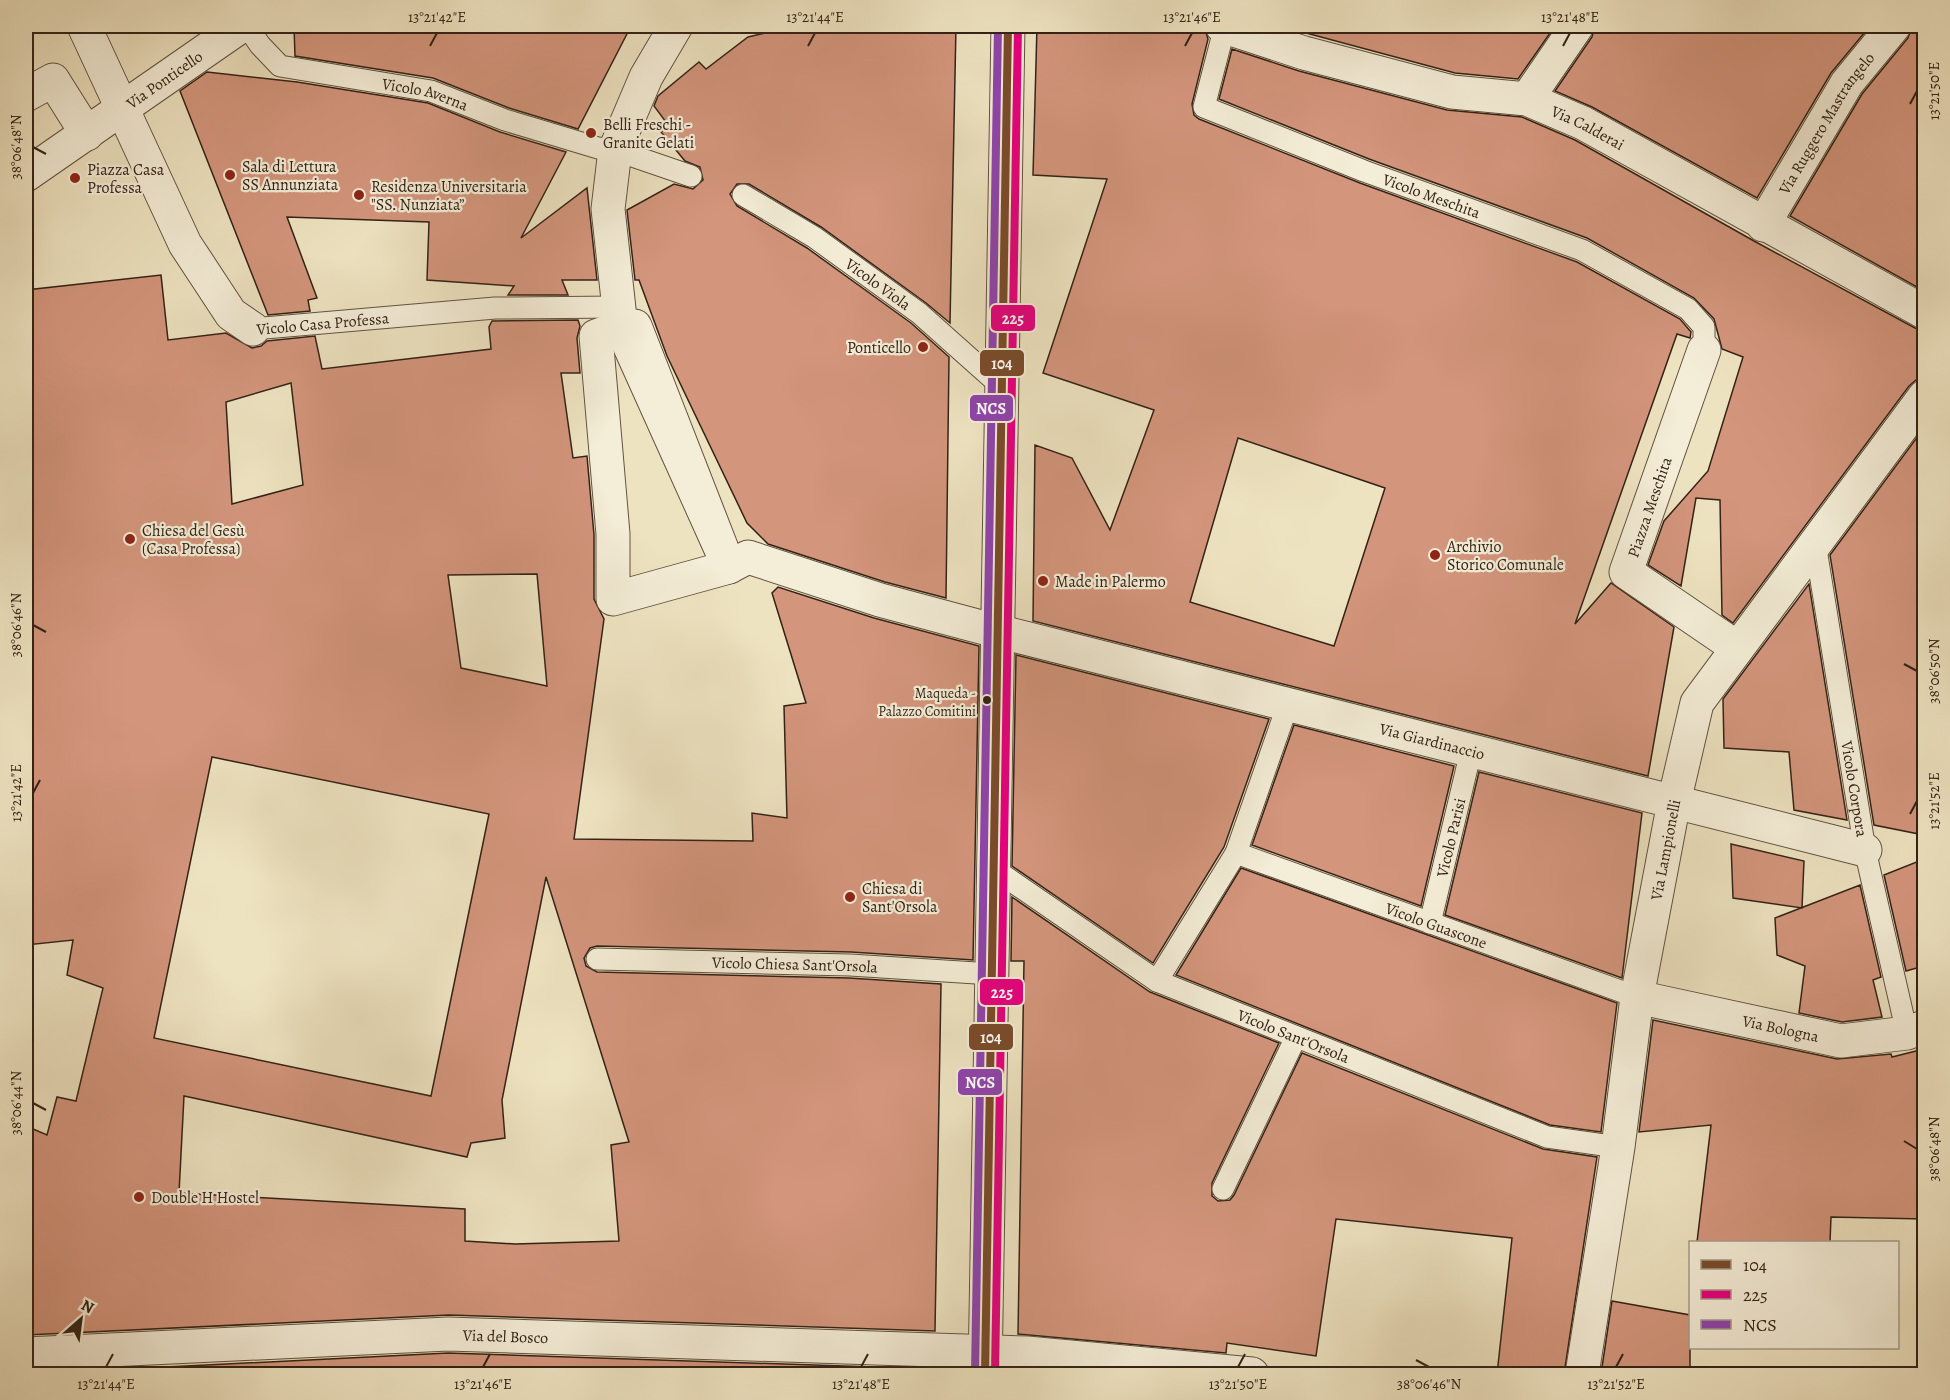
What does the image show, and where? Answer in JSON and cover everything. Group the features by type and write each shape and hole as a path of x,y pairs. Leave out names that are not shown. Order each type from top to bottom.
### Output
{"street":[{"name":"Vicolo Casa Professa","path":"84,26 185,244 231,314 253,329"},
{"name":"Via Ponticello","path":"26,175 241,26"},
{"path":"676,26 646,76 615,150 608,209 620,317 634,326 729,567"},
{"path":"986,1364 1008,26"},
{"name":"Via Calderai","path":"1224,26 1304,53 1452,92 1527,99 1583,123 1763,225 1924,312"},
{"path":"1527,99 1577,26"},
{"name":"Via Ruggero Mastrangelo","path":"1763,225 1847,84 1894,26"},
{"path":"26,95 53,80 87,134"},
{"name":"Via Giardinaccio","path":"620,317 596,336 613,534 613,599 729,567 748,557 880,600 998,631 1865,850"},
{"name":"Piazza Meschita","path":"1704,350 1626,572 1736,647"},
{"name":"Via Lampionelli","path":"1582,1374 1618,1147 1637,997 1674,802 1697,703 1736,647 1924,398"},
{"name":"Via Bologna","path":"1637,997 1841,1041 1916,1030"},
{"name":"Via del Bosco","path":"26,1354 448,1334 986,1364 1027,1353 1252,1374"}],"lane":[{"name":"Vicolo Averna","path":"247,26 260,45 280,66 431,90 505,120 598,148 615,150"},
{"name":"Vicolo Meschita","path":"1224,26 1204,107 1365,171 1582,250 1688,309 1704,327 1704,350"},
{"path":"615,150 690,176"},
{"name":"Vicolo Viola","path":"743,195 814,237 919,313 1002,387"},
{"name":"Vicolo Casa Professa","path":"253,329 495,308 620,317"},
{"name":"Vicolo Corpora","path":"1815,543 1865,850 1916,1030"},
{"path":"1157,981 1236,853 1288,704"},
{"name":"Vicolo Parisi","path":"1430,923 1472,751"},
{"name":"Vicolo Guascone","path":"1236,853 1637,997"},
{"name":"Vicolo Sant'Orsola","path":"994,869 1157,981 1547,1137 1618,1147"},
{"name":"Vicolo Chiesa Sant'Orsola","path":"597,960 850,965 992,974"},
{"path":"1223,1190 1296,1037"}],"building":[{"path":"294,26 631,26 578,129 509,108 433,78 295,56"},
{"path":"795,26 956,26 950,323 821,227 749,184 737,184 730,194 737,206 807,248 911,323 949,357 946,598 885,582 768,544 747,523 667,356 639,280 635,280 627,210 674,184 693,189 703,180 700,167 685,161 661,132 669,126 654,106 658,96 699,62 706,69 748,37"},
{"path":"1037,26 1204,26 1208,39 1192,104 1194,115 1199,119 1360,183 1577,262 1680,319 1691,332 1690,338 1677,334 1575,624 1611,583 1674,627 1648,776 1033,621 1035,445 1072,458 1110,530 1154,410 1043,373 1107,179 1033,175","holes":["1238,438 1385,488 1334,646 1190,602"]},
{"path":"1280,26 1555,26 1518,79 1455,73"},
{"path":"1595,26 1870,26 1831,73 1757,198 1592,107 1555,91 1592,37"},
{"path":"1912,26 1924,26 1924,291 1790,216 1862,94 1908,38"},
{"path":"1232,49 1299,71 1447,110 1522,117 1575,140 1754,241 1924,331 1924,379 1916,380 1909,386 1733,623 1722,615 1720,500 1696,498 1681,586 1648,565 1664,521 1708,471 1743,357 1722,349 1714,319 1694,298 1587,238 1369,159 1219,99"},
{"name":"Residenza Universitaria \"SS. Nunziata”","path":"207,72 297,82 428,103 500,132 566,152 521,238 587,188 597,280 562,280 568,295 508,295 514,286 427,280 429,222 287,217 317,298 308,300 310,311 268,315 180,91"},
{"path":"161,275 168,340 226,333 252,348 261,346 267,341 315,336 322,369 491,349 489,327 492,321 578,320 580,373 561,373 573,458 587,456 594,535 594,599 604,619 574,839 753,841 752,813 787,818 784,706 806,703 772,593 778,587 874,618 979,646 973,960 851,952 597,946 590,948 584,958 586,966 597,972 849,978 941,984 935,1331 449,1315 26,1335 26,1126 47,1135 57,1097 76,1101 103,988 67,975 73,940 26,945 26,290","holes":["291,383 303,485 232,504 226,402","537,574 547,686 461,668 448,575","212,757 489,814 431,1096 154,1038","546,877 629,1142 611,1145 619,1241 515,1244 465,1241 465,1209 179,1193 184,1096 467,1157 471,1143 505,1138 502,1100"]},
{"path":"1924,428 1924,835 1874,825 1830,555"},
{"path":"1809,584 1847,820 1794,810 1789,752 1724,748 1723,699"},
{"path":"1016,655 1269,719 1224,847 1153,963 1012,866"},
{"path":"1294,725 1454,766 1421,906 1252,845"},
{"path":"1479,772 1642,813 1622,978 1445,915"},
{"path":"1731,844 1804,861 1802,908 1733,898"},
{"path":"1924,859 1924,966 1906,971 1884,875"},
{"path":"1241,868 1617,1003 1601,1132 1550,1125 1176,975"},
{"path":"1860,885 1881,977 1873,980 1882,1017 1842,1022 1799,1013 1805,966 1777,955 1775,918"},
{"path":"1012,897 1150,992 1279,1043 1212,1183 1212,1196 1218,1201 1230,1200 1234,1195 1302,1053 1543,1149 1597,1157 1564,1374 1497,1374 1512,1238 1336,1219 1316,1356 1227,1343 1226,1353 1018,1334 1024,961 1011,961"},
{"path":"1653,1020 1837,1059 1891,1054 1892,1057 1924,1049 1924,1219 1831,1217 1830,1241 1697,1241 1711,1125 1639,1132"},
{"path":"1612,1301 1689,1315 1690,1374 1601,1374"},
{"path":"448,1353 934,1369 934,1374 26,1374"}],"transit line":[{"name":"NCS","path":"975,1374 998,26"},
{"name":"104","path":"985,1374 1008,26"},
{"name":"225","path":"995,1374 1018,26"}],"place":[{"name":"Belli Freschi - Granite Gelati","path":"591,133"},
{"name":"Sala di Lettura SS Annunziata","path":"230,175"},
{"name":"Piazza Casa Professa","path":"75,178"},
{"name":"Residenza Universitaria \"SS. Nunziata”","path":"359,195"},
{"name":"Ponticello","path":"923,347"},
{"name":"Chiesa del Gesù (Casa Professa)","path":"130,539"},
{"name":"Archivio Storico Comunale","path":"1435,555"},
{"name":"Made in Palermo","path":"1043,581"},
{"name":"Maqueda - Palazzo Comitini","path":"987,700"},
{"name":"Chiesa di Sant'Orsola","path":"850,897"},
{"name":"Double H Hostel","path":"139,1197"}]}
